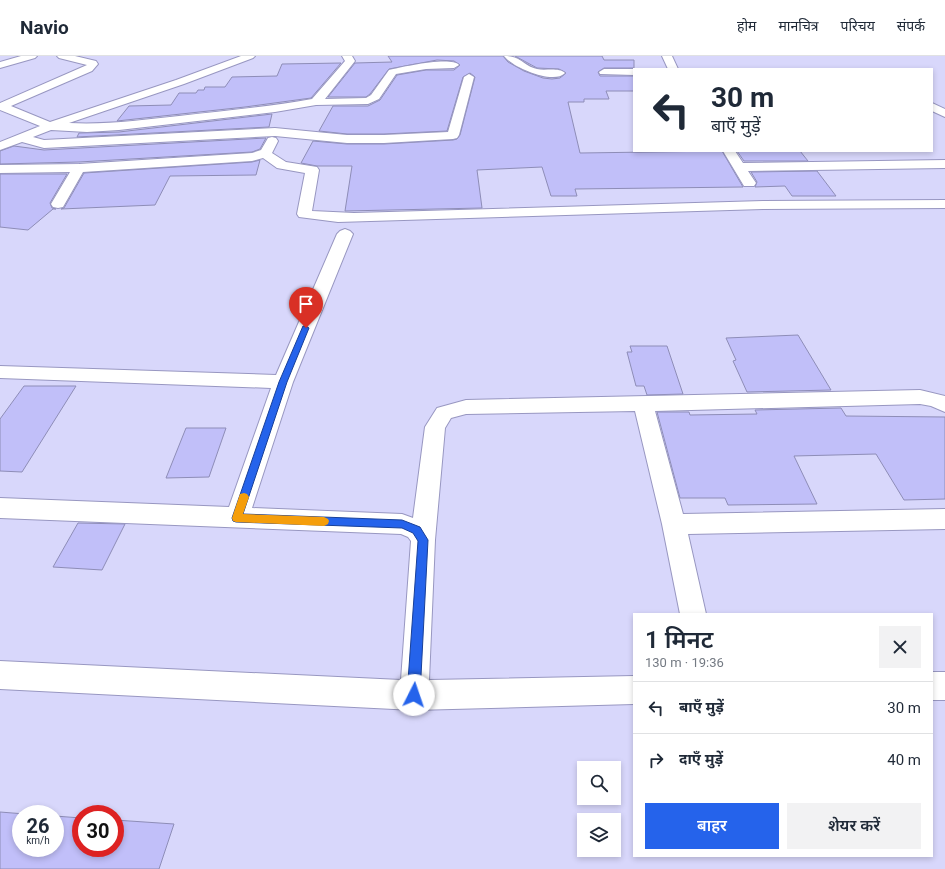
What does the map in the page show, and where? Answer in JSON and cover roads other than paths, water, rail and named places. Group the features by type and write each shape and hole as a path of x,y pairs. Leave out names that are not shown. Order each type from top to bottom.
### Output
{"street":[{"path":"0,65 32,56"},
{"path":"1,103 13,100 88,69 93,64 62,56"},
{"path":"0,146 50,126 180,82 250,56"},
{"path":"316,102 350,61 347,56"},
{"path":"509,56 526,69 533,72 560,73"},
{"path":"667,56 673,68"},
{"path":"1,103 50,126 88,128 119,126 275,109 316,102 372,100 393,72 426,66 454,65"},
{"path":"604,72 633,72"},
{"path":"22,138 44,144 275,132 346,139 384,139 454,135 469,77"},
{"path":"933,107 945,114"},
{"path":"0,169 79,168 252,157 269,152 275,132 275,109"},
{"path":"730,152 749,183"},
{"path":"902,152 915,164"},
{"path":"265,154 282,165 312,170 304,214 320,217 351,218 371,216 763,205 945,204"},
{"path":"739,167 945,164"},
{"path":"58,204 79,168"},
{"path":"236,518 283,382 345,234"},
{"path":"0,372 283,382"},
{"path":"414,695 423,540 435,427 444,413 466,407 920,397 936,400 945,405"},
{"path":"643,404 674,524 694,613"},
{"path":"0,508 402,524 417,530 423,540"},
{"path":"674,524 945,519"},
{"path":"0,675 414,695 633,690"},
{"path":"933,686 945,686"}]}
